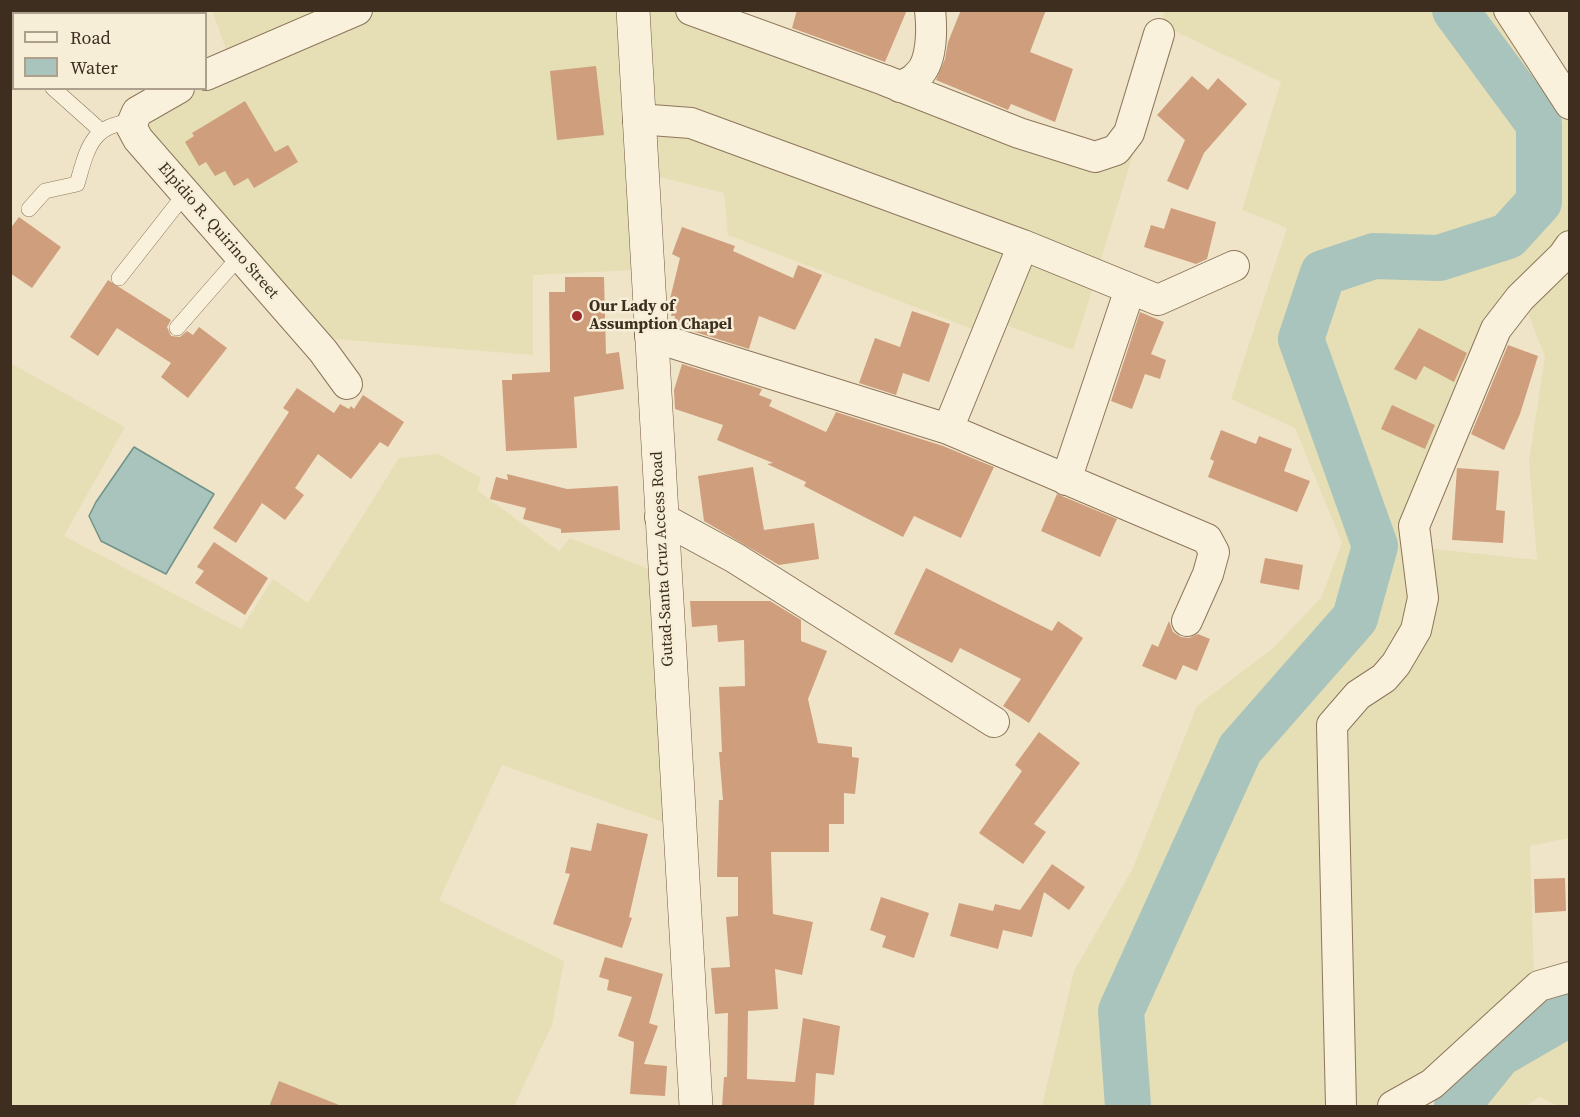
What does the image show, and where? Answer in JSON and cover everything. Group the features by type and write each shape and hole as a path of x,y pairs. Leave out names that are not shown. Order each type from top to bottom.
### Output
{"main road":[{"name":"Gutad-Santa Cruz Access Road","path":"633,10 660,517 696,1107"}],"street":[{"path":"207,75 357,10"},
{"path":"691,10 1019,133 1095,157 1116,150 1129,133 1160,34"},
{"path":"900,87 919,75 926,60 933,29 930,10"},
{"path":"1509,10 1569,104"},
{"path":"132,122 137,112 176,90"},
{"path":"638,120 691,123 1023,245 1158,300 1234,266"},
{"name":"Elpidio R. Quirino Street","path":"132,122 131,126 138,139 322,351 347,384"},
{"path":"948,429 1023,245"},
{"path":"1341,1107 1332,725 1358,695 1384,678 1396,664 1416,630 1423,598 1414,526 1496,329 1520,298 1563,256 1569,246"},
{"path":"1066,480 1130,289"},
{"path":"650,336 948,429 1208,539 1214,552 1208,574 1187,621"},
{"path":"660,517 735,558 994,722"},
{"path":"1393,1107 1432,1084 1539,986 1569,977"}],"lane":[{"path":"55,90 100,130"},
{"path":"29,209 45,191 77,184 94,138 100,130 116,123 132,122"},
{"path":"119,278 185,194"},
{"path":"177,328 239,257"}],"shaded area":[{"path":"212,10 339,11 229,57"},
{"path":"375,11 617,11 634,270 533,275 533,355 322,338 294,309 140,118 191,90 207,90 207,82"},
{"path":"647,11 680,11 1099,164 1139,135 1098,269 665,116 650,102"},
{"path":"1164,11 1443,11 1524,123 1523,195 1497,227 1430,248 1365,246 1312,263 1289,332 1337,481 1361,543 1342,610 1228,740 1160,888 1108,1004 1115,1106 1042,1106 1074,971 1133,868 1197,706 1272,649 1321,598 1342,543 1295,428 1231,399 1287,228 1242,210 1281,82 1162,25"},
{"path":"1462,11 1500,11 1569,116 1569,228 1553,253 1407,524 1415,595 1392,663 1339,705 1337,1106 1136,1106 1128,1014 1180,895 1248,751 1361,622 1382,546 1316,333 1328,283 1378,263 1444,264 1511,240 1543,206 1545,120"},
{"path":"665,124 1096,278 1073,350 992,320 980,332 728,235 724,193 655,176 652,128"},
{"path":"1569,260 1569,838 1530,846 1534,978 1427,1076 1379,1106 1351,1106 1336,730 1387,684 1426,548 1537,560 1529,461 1545,357 1525,305"},
{"path":"10,363 125,427 64,536 241,629 273,579 308,603 399,458 438,454 481,478 477,490 559,551 570,538 649,569 666,823 502,765 439,900 564,961 552,1025 514,1106 11,1106"},
{"path":"1569,1027 1569,1106 1559,1106 1539,1097 1527,1106 1469,1106 1508,1060"}],"water":[{"path":"134,447 214,494 166,574 101,541 89,516"}],"building":[{"path":"797,10 907,10 885,62 792,28"},
{"path":"961,10 1046,10 1030,52 1073,69 1055,122 1011,104 1008,110 936,80"},
{"path":"596,66 604,135 557,140 550,71"},
{"path":"1192,76 1208,90 1218,78 1247,104 1204,153 1188,190 1167,181 1185,140 1157,115"},
{"path":"245,101 275,152 288,145 298,162 254,188 248,178 234,186 225,171 215,176 206,162 199,166 185,142 194,136 192,133"},
{"path":"1171,208 1216,222 1207,259 1196,264 1144,247 1151,225 1164,229"},
{"path":"19,217 61,247 32,288 10,273 10,229"},
{"path":"682,227 735,246 733,251 793,278 798,265 822,275 795,330 759,316 749,349 673,325 675,316 671,316 673,308 669,307 669,303 680,258 672,254"},
{"path":"565,277 604,277 606,354 619,352 624,389 574,397 577,448 506,451 502,380 512,380 512,374 550,372 549,292 565,292"},
{"path":"108,280 171,320 167,327 171,336 180,337 187,331 193,335 199,327 227,348 188,398 161,377 171,363 117,328 98,356 70,337"},
{"path":"912,311 950,324 929,382 903,373 896,395 859,383 875,338 900,347"},
{"path":"1140,312 1164,322 1151,354 1166,360 1160,379 1145,374 1132,409 1111,401"},
{"path":"1419,328 1467,353 1454,382 1424,366 1416,380 1394,369"},
{"path":"1508,345 1538,356 1520,414 1504,450 1471,434"},
{"path":"682,364 762,389 759,395 772,400 769,406 826,432 836,412 943,446 994,467 961,538 914,516 903,537 804,486 806,482 767,464 773,463 717,440 723,425 675,409 674,390"},
{"path":"297,388 334,413 340,404 349,409 351,406 354,409 363,395 404,422 388,447 380,442 351,479 318,454 295,488 304,495 285,520 262,503 236,543 213,528 289,412 283,408"},
{"path":"1392,405 1435,425 1425,449 1381,429"},
{"path":"1221,430 1256,444 1259,436 1292,449 1284,471 1310,481 1297,512 1208,477 1214,461 1210,459"},
{"path":"753,467 764,530 814,523 819,559 779,565 704,521 698,476"},
{"path":"1457,468 1499,471 1496,510 1505,511 1503,543 1452,540"},
{"path":"507,474 567,489 618,486 620,530 561,533 561,529 523,519 526,508 490,499 496,477 508,480"},
{"path":"1057,494 1117,519 1100,557 1041,531"},
{"path":"214,542 268,578 245,615 195,583 204,571 197,567"},
{"path":"1265,558 1303,565 1299,590 1260,583"},
{"path":"926,568 1052,631 1058,621 1083,638 1029,723 1003,706 1021,679 960,648 952,663 894,634"},
{"path":"690,601 770,601 801,620 801,641 827,651 808,699 818,743 852,747 852,757 859,758 855,794 844,793 844,824 829,824 829,852 771,852 773,914 813,922 802,975 775,969 778,1009 748,1011 747,1079 795,1082 803,1018 840,1026 834,1075 816,1073 814,1107 722,1107 724,1077 727,1077 728,1013 715,1014 711,968 730,967 726,917 738,916 738,877 717,877 719,800 723,800 719,752 722,752 719,687 745,686 744,640 718,642 717,625 692,627"},
{"path":"1169,621 1173,632 1181,637 1189,638 1198,634 1210,639 1197,671 1183,665 1176,680 1142,666 1152,644 1158,647"},
{"path":"1039,732 1080,763 1034,824 1046,832 1023,864 979,833 1022,771 1015,765"},
{"path":"597,823 648,834 629,917 632,918 622,948 553,924 570,874 565,873 571,847 591,851"},
{"path":"1052,864 1085,887 1069,910 1044,892 1032,937 1003,930 998,949 950,936 959,903 993,911 995,904 1020,910"},
{"path":"1565,878 1566,911 1535,913 1534,879"},
{"path":"881,897 929,913 914,958 882,947 886,936 870,930"},
{"path":"605,957 663,974 649,1023 658,1026 644,1064 667,1066 665,1096 630,1094 634,1042 618,1036 632,997 607,990 609,980 599,977"},
{"path":"279,1081 339,1105 339,1107 269,1107"}],"waterway":[{"path":"1128,1106 1121,1011 1240,749 1355,618 1375,546 1301,339 1323,273 1374,256 1439,258 1508,236 1539,202 1539,124 1455,10"},
{"path":"1457,1106 1499,1054 1570,1013"}],"place":[{"name":"Our Lady of Assumption Chapel","path":"577,316"}]}
